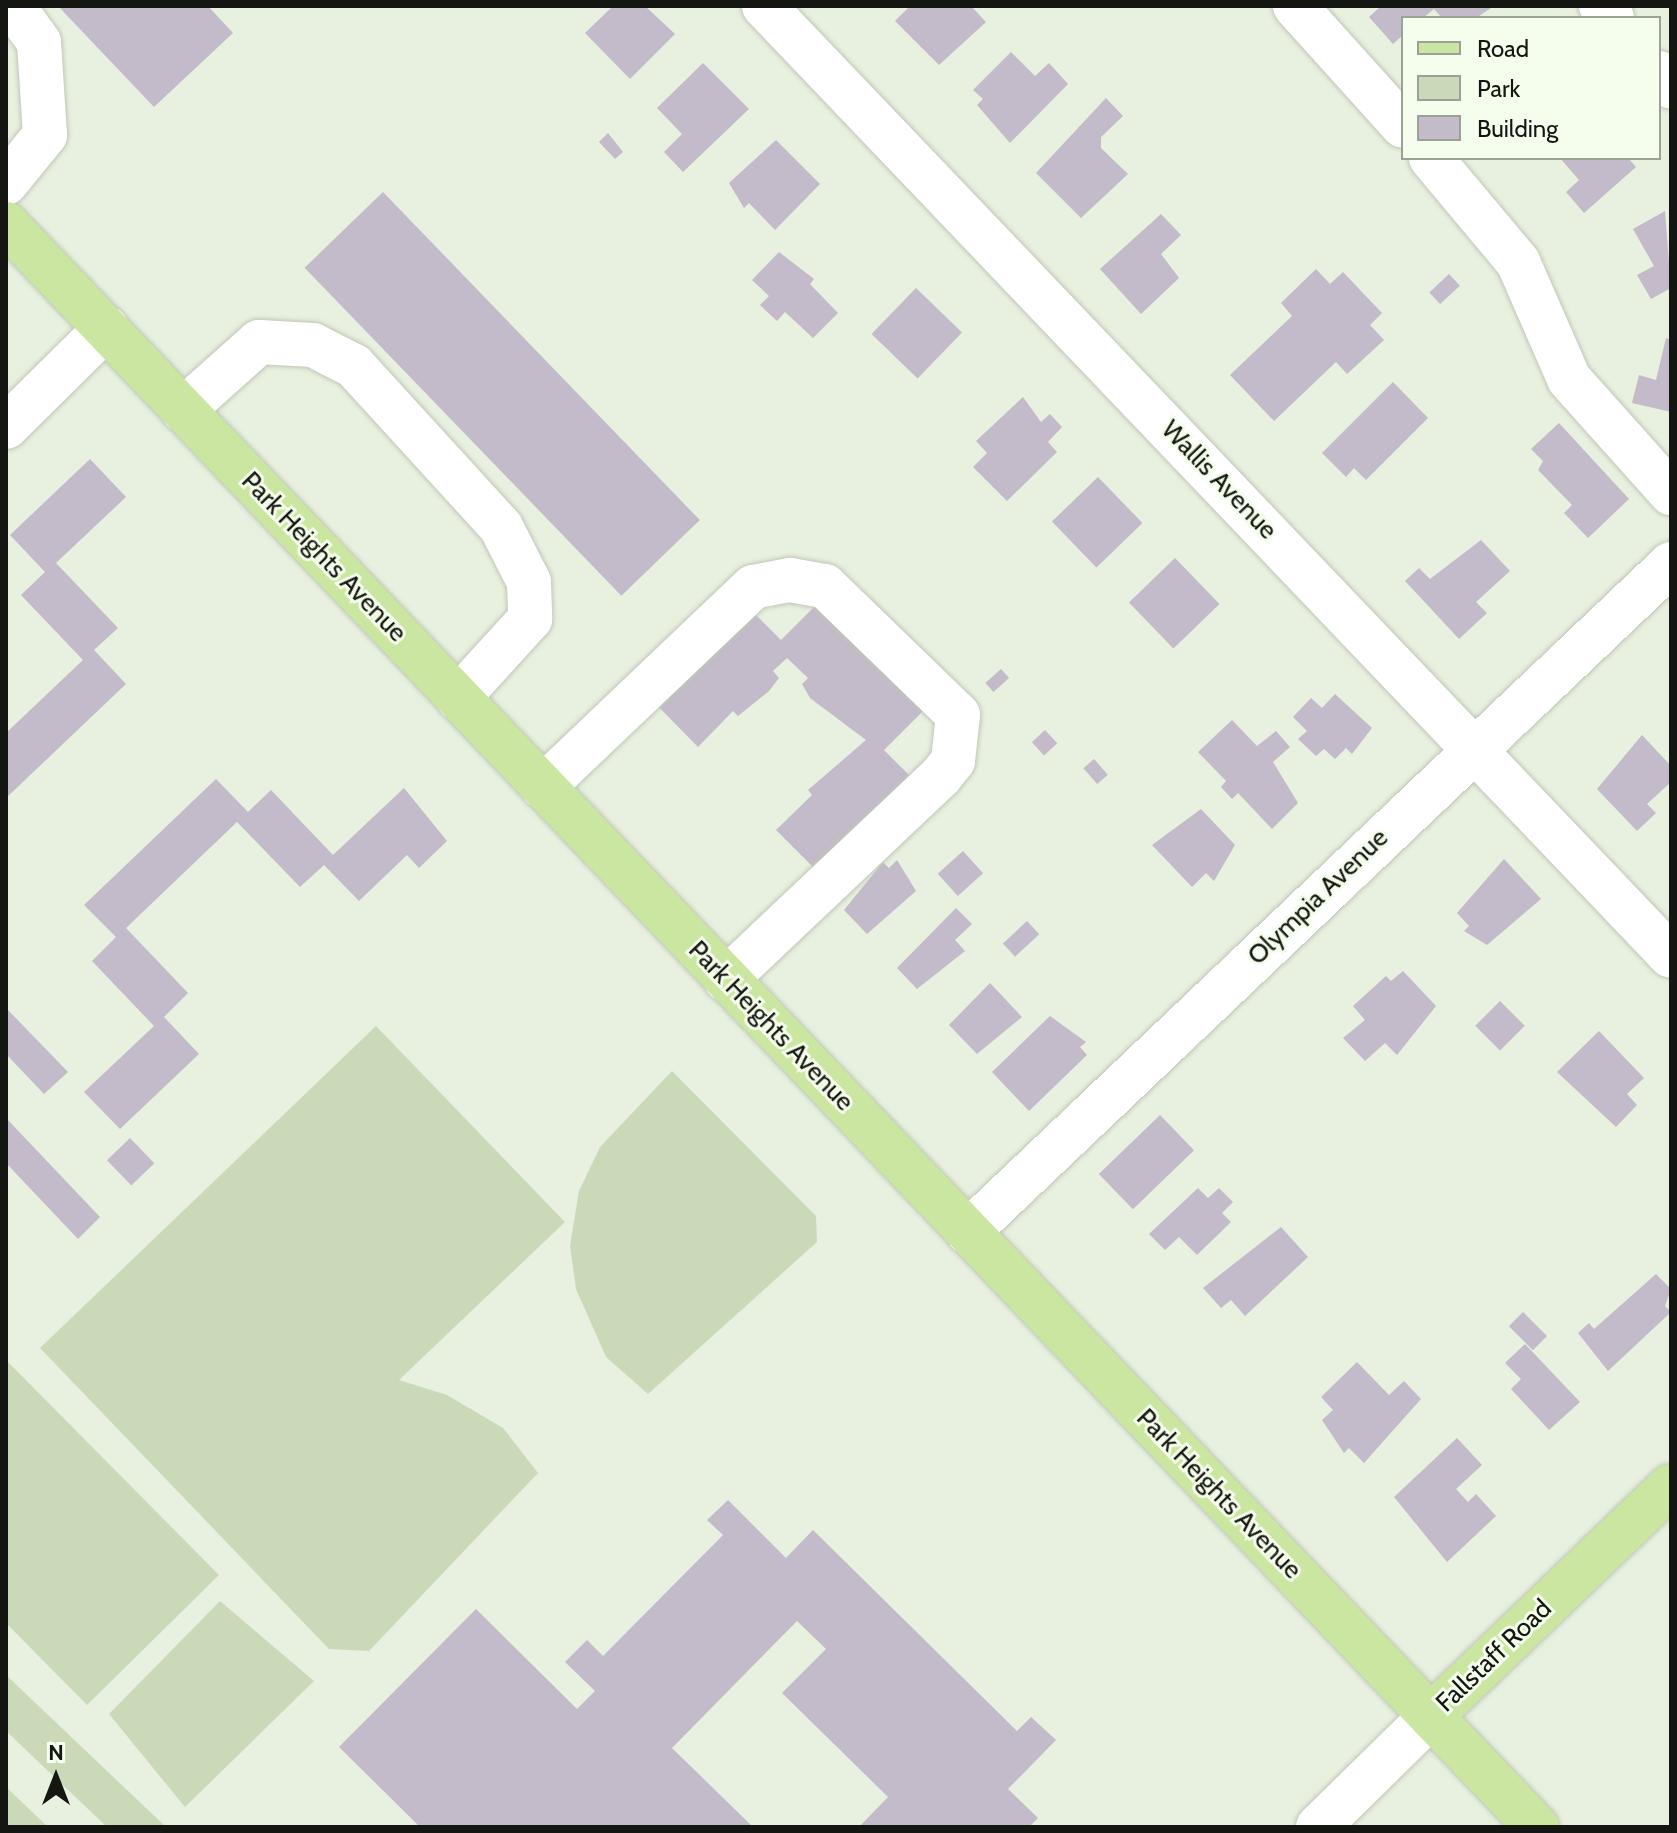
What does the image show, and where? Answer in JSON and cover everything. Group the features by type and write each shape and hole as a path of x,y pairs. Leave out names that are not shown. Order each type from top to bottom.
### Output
{"main road":[{"name":"Park Heights Avenue","path":"6,224 1537,1827"},
{"name":"Fallstaff Road","path":"1431,1716 1671,1486"}],"street":[{"path":"6,183 32,158 45,122 39,42 13,6"},
{"name":"Wallis Avenue","path":"764,6 1475,747 1671,956"},
{"path":"1295,6 1401,124"},
{"path":"1433,160 1518,262 1569,379 1671,493"},
{"path":"6,427 106,328"},
{"path":"183,410 259,342 313,345 354,366 501,527 529,582 530,619 458,698"},
{"name":"Olympia Avenue","path":"968,1232 1671,564"},
{"path":"543,787 753,587 790,580 825,586 958,715 956,750 941,776 726,979"},
{"name":"Fallstaff Road","path":"1318,1827 1431,1716"}],"green space":[{"path":"376,1026 565,1222 399,1380 447,1395 503,1428 538,1473 369,1651 329,1649 40,1348"},
{"path":"672,1071 816,1216 817,1242 648,1394 606,1357 576,1289 570,1246 579,1191 600,1147"},
{"path":"6,1360 219,1575 87,1705 6,1623"},
{"path":"220,1601 314,1681 185,1807 109,1714"},
{"path":"6,1675 166,1827 107,1827 6,1731"},
{"path":"6,1787 48,1827 6,1827"}],"building":[{"path":"58,6 208,6 233,33 154,107"},
{"path":"613,6 645,6 675,34 630,79 585,33"},
{"path":"910,6 971,6 986,22 939,65 895,21"},
{"path":"1381,6 1494,6 1479,16 1440,16 1434,9 1425,16 1401,16 1401,37 1393,44 1369,17"},
{"path":"1011,52 1035,76 1049,63 1068,84 1010,143 977,105 983,99 973,90"},
{"path":"703,63 749,109 683,172 664,152 682,134 657,108"},
{"path":"1106,98 1123,116 1101,137 1101,148 1128,174 1081,218 1036,173"},
{"path":"608,133 623,152 615,159 599,142"},
{"path":"776,140 820,184 775,230 749,203 744,208 729,183"},
{"path":"1562,160 1630,160 1636,167 1584,213 1566,192 1579,180"},
{"path":"383,192 700,520 621,596 305,268"},
{"path":"1665,211 1671,288 1651,299 1637,275 1654,266 1633,229"},
{"path":"1161,214 1181,235 1161,254 1179,278 1141,314 1100,269"},
{"path":"779,252 814,279 810,284 838,313 813,338 785,312 777,321 760,305 769,296 752,280"},
{"path":"1316,269 1330,284 1343,272 1382,313 1370,325 1384,340 1347,374 1336,362 1274,421 1230,375 1292,316 1281,303"},
{"path":"1449,274 1460,286 1440,304 1429,292"},
{"path":"916,288 962,332 918,378 872,334"},
{"path":"1666,338 1671,340 1671,412 1632,403 1639,375 1656,380"},
{"path":"1393,382 1428,418 1366,480 1354,468 1346,477 1322,453"},
{"path":"1023,397 1041,422 1050,414 1062,427 1048,442 1057,452 1007,501 973,467 987,453 976,441"},
{"path":"1559,423 1629,499 1588,538 1564,513 1572,505 1538,470 1543,461 1531,449"},
{"path":"90,459 126,497 56,563 118,628 94,650 126,684 6,798 6,733 83,660 21,595 45,572 10,535"},
{"path":"1098,477 1142,523 1096,567 1052,521"},
{"path":"1481,540 1510,571 1476,602 1487,613 1459,639 1405,581 1419,568 1430,579"},
{"path":"1175,558 1219,604 1173,648 1129,602"},
{"path":"820,601 925,709 884,750 917,783 823,877 776,830 812,795 808,790 866,740 810,698 802,684 808,678 787,658 773,671 779,678 769,691 738,716 733,711 698,747 651,699 746,605 781,640"},
{"path":"1001,669 1009,678 993,692 985,683"},
{"path":"1335,694 1372,728 1352,754 1346,748 1335,759 1324,749 1316,756 1298,739 1307,731 1293,717 1311,698 1322,708"},
{"path":"1232,720 1257,746 1276,731 1290,747 1273,762 1298,803 1272,829 1238,793 1232,799 1221,787 1226,781 1198,752"},
{"path":"1045,730 1057,743 1044,755 1032,742"},
{"path":"1642,735 1671,766 1671,782 1647,804 1656,813 1637,831 1597,789"},
{"path":"1094,759 1108,775 1097,784 1083,768"},
{"path":"216,779 248,812 271,790 333,855 404,788 447,841 419,868 407,855 359,901 324,865 300,887 237,822 126,928 188,993 164,1017 199,1054 120,1129 84,1092 154,1026 92,961 116,937 84,905"},
{"path":"1201,809 1235,845 1214,881 1206,873 1192,887 1152,845"},
{"path":"963,851 983,873 958,896 938,874"},
{"path":"1504,859 1541,899 1487,945 1464,931 1469,926 1457,913"},
{"path":"897,860 916,891 867,934 844,910 883,862 889,868"},
{"path":"956,908 972,924 955,940 965,951 917,989 897,968"},
{"path":"1027,921 1039,934 1015,957 1003,944"},
{"path":"1403,971 1436,1006 1397,1055 1385,1043 1365,1061 1343,1038 1365,1020 1353,1006 1386,976 1391,981"},
{"path":"990,983 1022,1017 977,1054 949,1025"},
{"path":"1500,1001 1525,1026 1500,1050 1475,1026"},
{"path":"6,1008 68,1072 44,1094 6,1054"},
{"path":"1050,1016 1086,1042 1080,1047 1087,1055 1029,1111 992,1072"},
{"path":"1599,1031 1644,1078 1627,1094 1637,1105 1616,1127 1557,1072"},
{"path":"1160,1115 1194,1150 1133,1209 1099,1174"},
{"path":"6,1118 100,1217 78,1239 6,1163"},
{"path":"130,1138 154,1163 131,1185 107,1160"},
{"path":"1198,1188 1208,1198 1219,1188 1233,1202 1222,1213 1231,1222 1197,1255 1179,1237 1165,1250 1149,1234"},
{"path":"1281,1227 1308,1257 1245,1316 1231,1300 1221,1308 1203,1288"},
{"path":"1656,1274 1671,1289 1665,1306 1671,1312 1608,1371 1578,1333 1589,1323 1594,1329"},
{"path":"1523,1312 1547,1336 1533,1350 1509,1326"},
{"path":"1525,1344 1580,1402 1549,1430 1511,1389 1521,1379 1505,1363"},
{"path":"1357,1362 1389,1395 1404,1381 1421,1399 1364,1463 1349,1448 1344,1453 1322,1420 1333,1410 1321,1397"},
{"path":"1457,1438 1482,1465 1456,1489 1468,1502 1476,1494 1496,1516 1447,1562 1394,1497"},
{"path":"728,1500 786,1558 813,1530 1017,1731 1031,1717 1056,1740 1008,1789 1038,1818 1029,1827 859,1827 888,1797 782,1693 826,1649 797,1621 672,1748 753,1827 420,1827 339,1747 476,1609 577,1709 595,1691 565,1662 587,1640 603,1656 723,1535 707,1520"}]}
